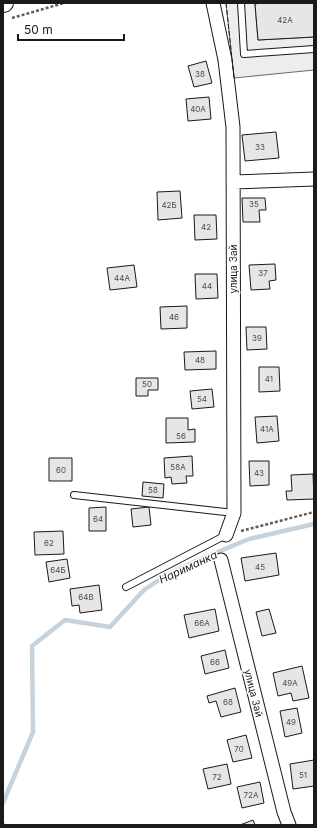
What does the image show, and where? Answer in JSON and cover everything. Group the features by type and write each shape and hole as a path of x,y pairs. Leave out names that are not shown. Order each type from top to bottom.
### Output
{"street":[{"name":"улица Зай","path":"214,3 225,60 233,127 234,513 226,535"},
{"path":"232,182 314,180"},
{"name":"улица Зай","path":"221,560 284,812 289,825"}],"lane":[{"path":"241,3 244,54 314,49"},
{"path":"74,495 234,513"},
{"path":"126,587 226,535"}],"path":[{"path":"16,16 64,3"},
{"path":"226,535 314,512"}],"shaded area":[{"path":"226,3 261,3 255,4 258,40 314,37 314,70 234,78"}],"building":[{"path":"314,3 314,37 258,40 255,4"},
{"path":"206,61 212,83 194,87 188,66"},
{"path":"209,97 211,119 188,121 186,99"},
{"path":"276,132 279,158 245,161 242,135"},
{"path":"180,191 182,218 158,220 157,192"},
{"path":"242,198 265,198 266,210 259,210 260,222 243,222"},
{"path":"194,215 216,215 217,239 195,240"},
{"path":"275,264 276,280 269,281 270,289 251,290 249,265"},
{"path":"134,265 137,287 110,290 107,268"},
{"path":"195,274 217,274 218,298 196,299"},
{"path":"187,306 187,328 161,329 160,307"},
{"path":"246,327 266,327 267,349 247,350"},
{"path":"216,351 216,369 185,370 184,352"},
{"path":"259,367 279,367 280,391 259,392"},
{"path":"136,378 158,378 158,390 148,390 148,396 136,396"},
{"path":"212,389 214,407 192,409 190,391"},
{"path":"277,416 279,441 257,443 255,417"},
{"path":"166,418 188,418 188,430 195,429 195,442 166,443"},
{"path":"192,456 193,476 186,476 187,483 172,484 171,477 165,478 164,458"},
{"path":"49,458 72,458 72,481 49,481"},
{"path":"249,461 269,461 269,485 250,486"},
{"path":"313,474 314,499 287,500 286,491 292,491 291,475"},
{"path":"143,482 164,484 163,498 142,496"},
{"path":"106,507 106,531 89,531 89,508"},
{"path":"149,507 151,525 133,527 131,509"},
{"path":"63,531 64,554 35,555 34,532"},
{"path":"276,553 279,575 245,581 241,558"},
{"path":"67,559 70,578 49,582 46,562"},
{"path":"99,585 102,610 80,613 79,605 72,606 70,589"},
{"path":"215,609 219,631 189,638 184,615"},
{"path":"269,609 276,633 262,636 256,612"},
{"path":"225,650 229,668 205,674 201,656"},
{"path":"302,666 309,698 293,701 291,693 278,696 273,673"},
{"path":"235,688 241,712 221,717 216,701 209,703 207,696"},
{"path":"297,708 302,733 285,737 280,711"},
{"path":"246,735 252,758 233,762 227,740"},
{"path":"314,760 314,786 293,789 290,764"},
{"path":"227,764 231,784 208,789 203,769"},
{"path":"260,782 264,803 242,808 237,787"},
{"path":"253,820 255,825 240,825"}],"waterway":[{"name":"Нариманка","path":"3,803 33,732 32,646 65,620 110,627 144,590 165,576 196,561 249,539 314,524"}],"fence":[{"path":"226,3 234,78"}]}
